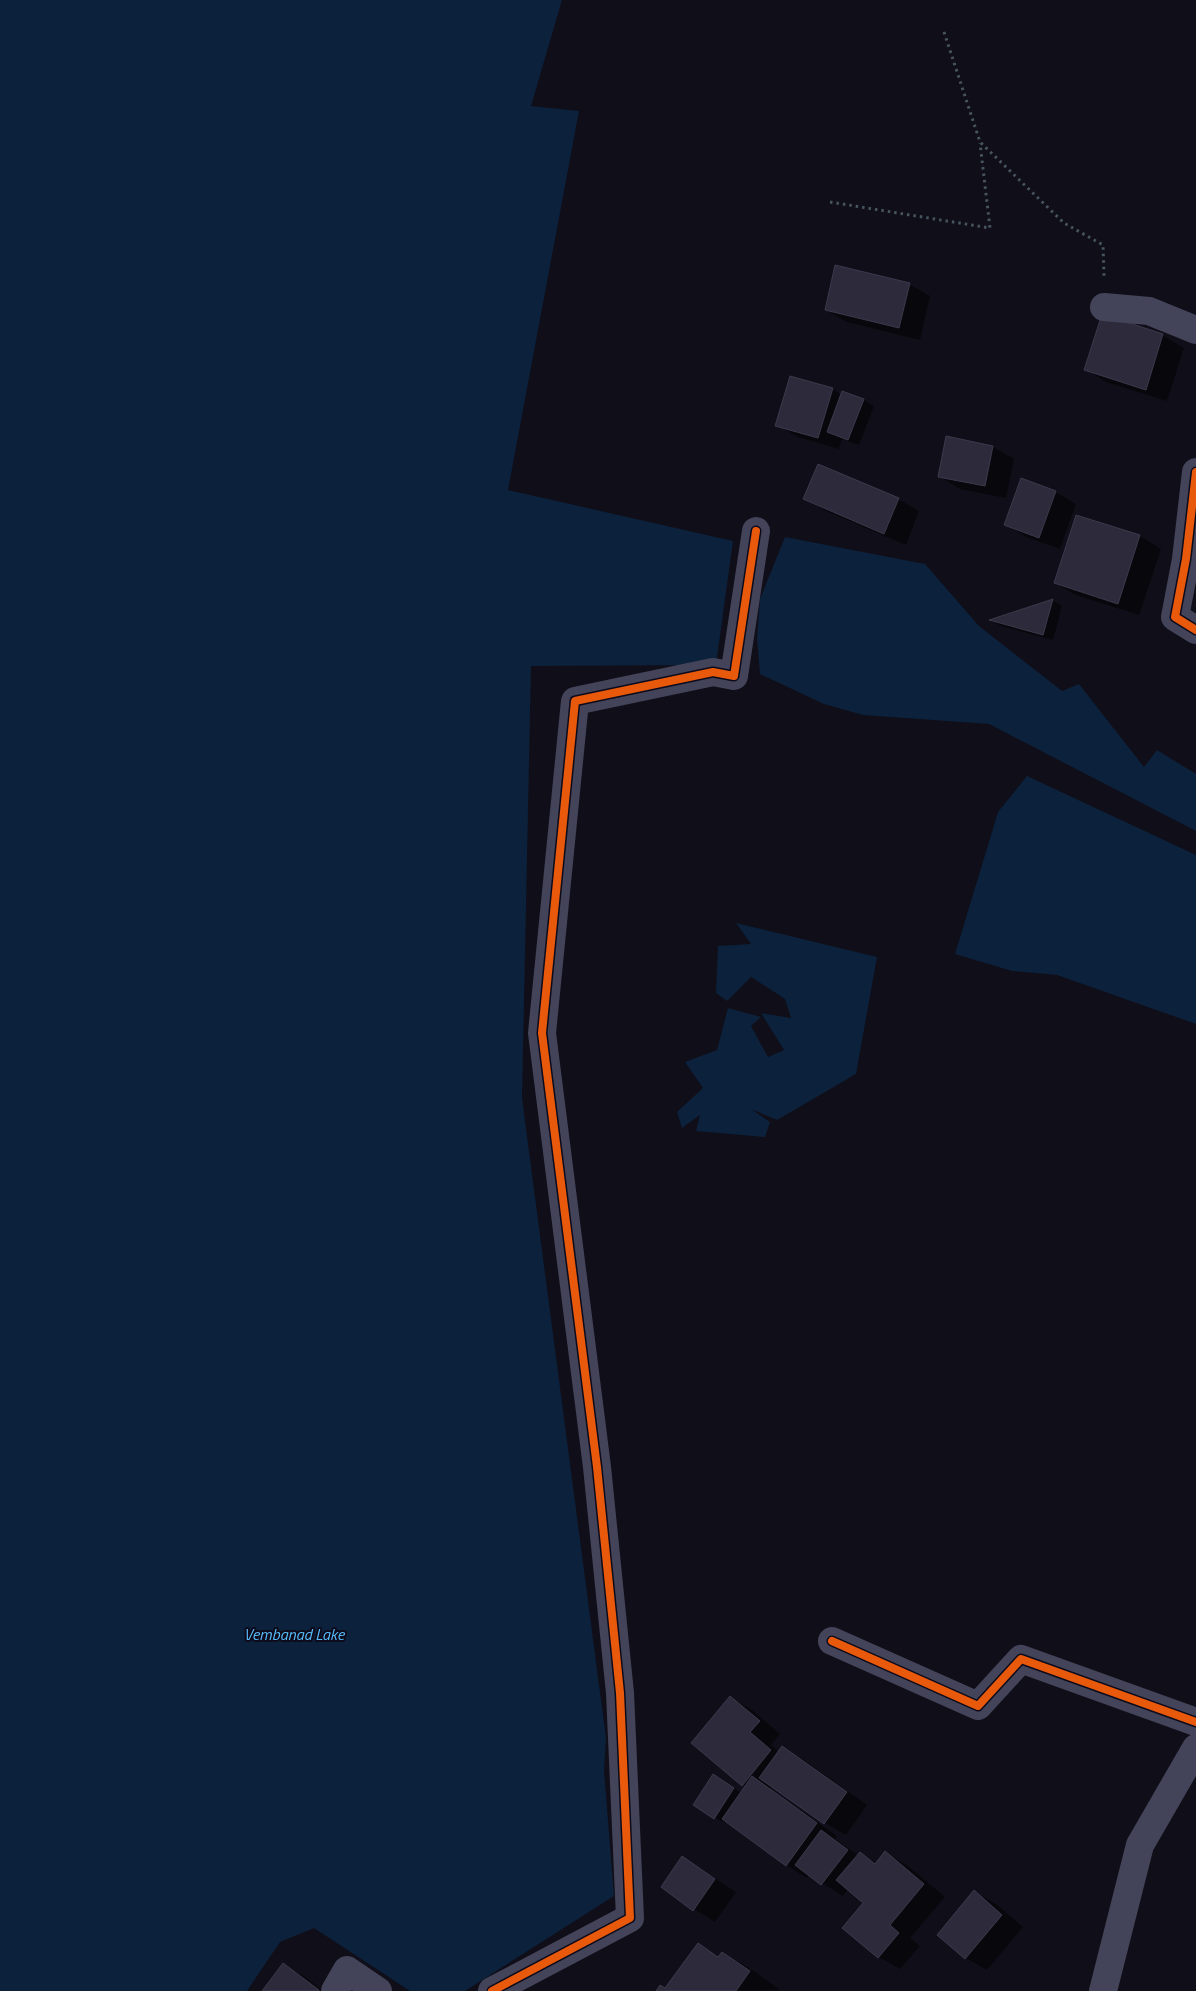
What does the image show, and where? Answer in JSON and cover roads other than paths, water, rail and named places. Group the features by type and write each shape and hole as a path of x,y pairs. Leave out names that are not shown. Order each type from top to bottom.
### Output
{"street":[{"path":"1104,307 1149,311 1196,330"},
{"path":"1196,472 1186,559 1175,617 1196,630"},
{"path":"492,1991 630,1918 620,1693 597,1467 542,1033 574,701 712,672 734,676 756,531"},
{"path":"832,1641 978,1706 1021,1659 1196,1722"},
{"path":"1103,1991 1140,1845 1196,1748"},
{"path":"335,1991 347,1970 378,1991"}],"water":[{"name":"Vembanad Lake","path":"0,0 562,0 531,106 579,111 508,490 733,541 716,665 531,666 522,1098 606,1738 604,1770 614,1896 465,1991 410,1991 314,1928 280,1942 247,1991 0,1991"},
{"path":"785,537 925,564 979,626 1062,691 1079,684 1144,767 1157,750 1196,774 1196,831 989,724 863,715 824,704 760,674 757,639 760,599"},
{"path":"1027,776 1196,855 1196,1024 1057,975 1012,971 955,954 998,812"},
{"path":"736,923 877,957 856,1074 777,1120 751,1109 770,1122 765,1137 696,1131 700,1115 682,1128 677,1112 703,1088 685,1062 717,1050 728,1008 761,1017 751,1026 768,1057 784,1050 761,1013 791,1018 785,999 751,977 727,1001 716,993 718,946 751,944"}]}
